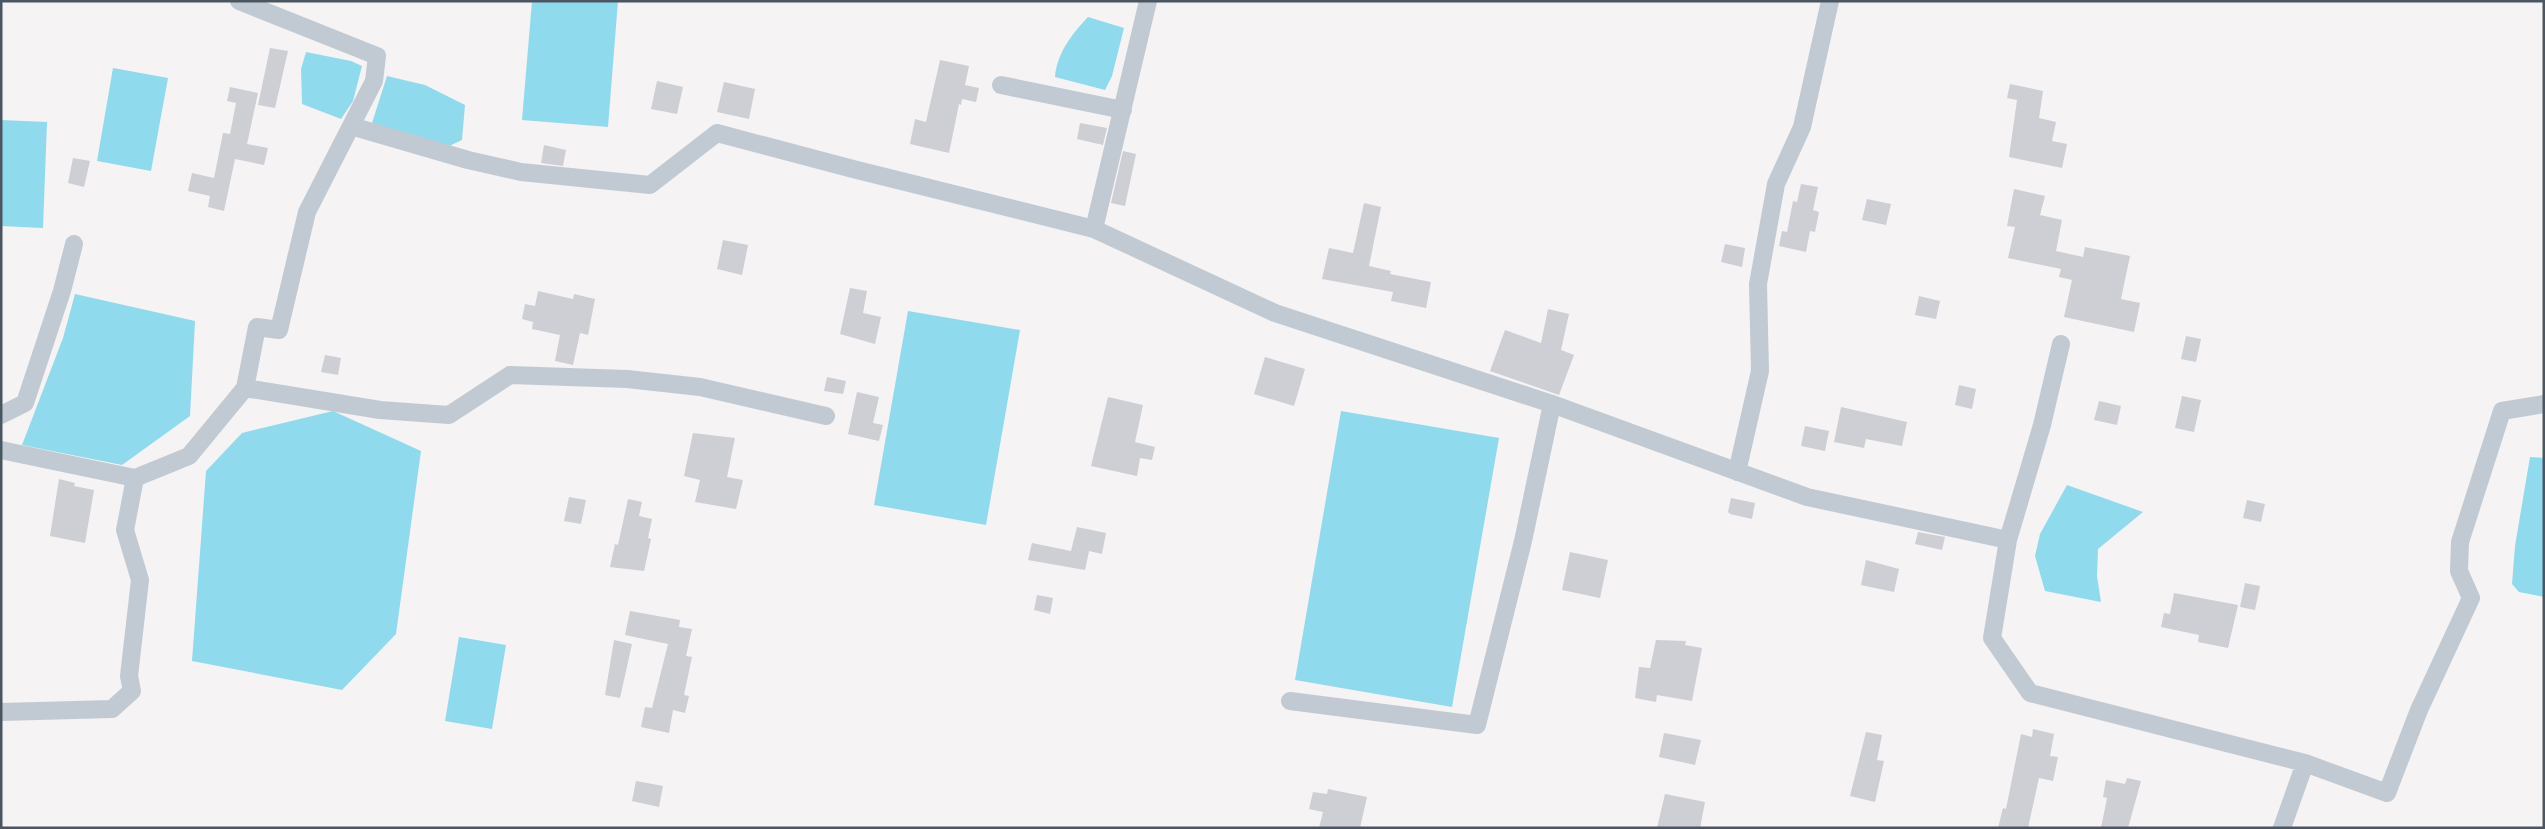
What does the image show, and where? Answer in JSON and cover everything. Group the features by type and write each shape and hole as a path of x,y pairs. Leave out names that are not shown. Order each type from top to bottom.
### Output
{"street":[{"path":"1,450 135,478 189,456 245,388 257,327 279,330 307,212 374,81 377,56 239,1"},
{"path":"1094,229 1148,1"},
{"path":"1737,472 1760,371 1758,284 1776,184 1802,127 1830,1"},
{"path":"1001,85 1123,110"},
{"path":"351,126 468,160 521,172 650,185 717,133 852,169 1094,229 1275,313 1552,404 1807,497 2008,540"},
{"path":"1,415 25,403 62,291 74,244"},
{"path":"2061,344 2042,425 2008,540 1992,638 2030,693 2305,763 2387,793 2419,710 2471,598 2459,571 2460,542 2502,411 2544,404"},
{"path":"245,388 380,410 449,415 510,375 627,379 700,387 826,416"},
{"path":"1290,701 1477,725 1523,541 1552,404"},
{"path":"1,712 112,709 132,691 129,676 140,580 125,530 135,478"},
{"path":"2282,828 2305,763"}],"water":[{"path":"532,1 618,1 608,127 522,120"},
{"path":"1088,17 1124,28 1112,76 1105,90 1055,77 1056,68 1066,44"},
{"path":"306,52 351,61 362,66 353,101 341,119 302,104 301,69"},
{"path":"113,68 168,78 151,171 97,161"},
{"path":"387,76 425,85 465,105 462,140 445,148 372,123"},
{"path":"1,120 47,122 43,228 1,226"},
{"path":"75,294 195,321 190,416 122,465 22,445 63,338"},
{"path":"908,311 1020,330 986,525 874,505"},
{"path":"333,411 421,451 396,634 342,690 192,661 206,471 242,433"},
{"path":"1341,411 1499,438 1452,707 1295,680"},
{"path":"2530,457 2544,458 2544,597 2519,592 2512,584 2515,546"},
{"path":"2067,485 2143,512 2098,549 2097,576 2101,602 2045,591 2035,556 2040,534"},
{"path":"459,637 506,645 492,729 445,721"}],"building":[{"path":"270,48 288,51 275,108 258,105"},
{"path":"940,60 969,66 965,85 979,88 976,102 962,99 961,105 959,104 949,153 910,144 915,119 926,122"},
{"path":"657,81 683,87 677,114 651,109"},
{"path":"724,82 755,89 749,119 717,112"},
{"path":"2010,84 2043,91 2039,118 2056,122 2052,141 2067,144 2062,168 2009,157 2017,100 2007,98"},
{"path":"230,87 258,93 247,144 268,148 264,165 235,159 224,211 208,207 210,196 188,191 192,173 214,178 223,133 230,134 236,103 227,101"},
{"path":"1080,123 1107,128 1103,145 1077,139"},
{"path":"544,145 566,150 563,166 541,163"},
{"path":"1123,151 1136,154 1125,206 1111,203"},
{"path":"73,158 90,161 84,187 68,183"},
{"path":"1801,184 1818,187 1813,210 1819,212 1815,232 1810,231 1806,252 1779,246 1782,231 1787,232 1793,201 1797,202"},
{"path":"2014,189 2045,196 2040,215 2062,220 2056,251 2083,257 2085,247 2130,256 2121,299 2140,303 2134,332 2064,317 2072,280 2059,277 2061,269 2008,258 2015,227 2007,226"},
{"path":"1867,199 1891,204 1886,225 1862,220"},
{"path":"1364,203 1381,207 1369,266 1391,271 1390,274 1431,282 1426,308 1391,301 1393,292 1322,279 1329,248 1353,253"},
{"path":"723,240 748,245 742,275 717,269"},
{"path":"1725,244 1745,248 1742,267 1721,262"},
{"path":"850,288 867,291 863,313 881,317 875,344 840,334"},
{"path":"538,291 573,299 574,294 595,299 588,335 580,333 573,365 555,361 560,335 532,329 533,322 522,319 525,304 535,306"},
{"path":"1919,296 1940,301 1936,319 1915,315"},
{"path":"1548,309 1569,314 1561,350 1574,355 1559,395 1490,371 1505,330 1541,343"},
{"path":"2186,336 2201,339 2196,362 2181,359"},
{"path":"325,355 341,358 338,375 321,372"},
{"path":"1265,357 1305,369 1294,406 1254,394"},
{"path":"827,377 846,381 843,394 824,391"},
{"path":"1959,385 1976,389 1972,409 1955,405"},
{"path":"857,392 879,397 873,423 883,425 879,441 848,434"},
{"path":"2182,396 2201,400 2194,432 2175,428"},
{"path":"1108,397 1143,405 1135,442 1155,447 1152,460 1140,458 1137,476 1091,466"},
{"path":"2099,401 2121,406 2117,425 2094,420"},
{"path":"1841,407 1907,422 1902,446 1866,439 1864,448 1834,442"},
{"path":"1805,426 1829,431 1825,451 1801,446"},
{"path":"693,433 735,438 727,477 743,480 736,509 695,502 700,480 684,476"},
{"path":"59,479 75,483 74,486 94,490 85,543 50,536"},
{"path":"569,497 586,500 581,524 564,521"},
{"path":"1731,498 1755,503 1752,519 1728,512"},
{"path":"628,499 642,502 639,516 652,519 648,538 651,539 644,571 610,567 615,544 618,545"},
{"path":"2247,500 2265,504 2261,522 2243,518"},
{"path":"1077,527 1106,533 1102,554 1089,551 1085,570 1028,560 1032,543 1071,551"},
{"path":"1918,532 1945,537 1942,550 1915,544"},
{"path":"1570,552 1608,560 1600,598 1562,590"},
{"path":"1866,560 1899,569 1894,592 1861,585"},
{"path":"2245,583 2260,586 2255,610 2240,607"},
{"path":"2174,593 2238,605 2228,648 2198,642 2199,635 2161,627 2164,613 2170,614"},
{"path":"1037,595 1053,598 1050,614 1034,610"},
{"path":"630,611 680,620 679,627 692,629 686,656 692,657 684,695 689,696 685,713 673,710 669,733 641,727 645,707 652,708 668,644 625,635"},
{"path":"614,640 632,644 620,698 605,695"},
{"path":"1656,640 1686,641 1685,645 1702,648 1692,701 1657,695 1656,702 1635,698 1639,667 1650,668"},
{"path":"2033,729 2054,734 2050,756 2058,757 2053,781 2039,778 2028,828 1998,828 2003,808 2006,809 2021,734 2032,737"},
{"path":"1866,732 1882,735 1877,760 1884,761 1875,802 1850,796"},
{"path":"1664,733 1701,740 1695,765 1659,757"},
{"path":"2127,778 2141,781 2128,828 2101,828 2107,798 2103,797 2106,780 2125,784"},
{"path":"636,781 663,786 659,807 632,801"},
{"path":"1328,789 1367,797 1360,828 1319,828 1323,812 1309,809 1313,792 1327,794"},
{"path":"1665,794 1705,802 1700,828 1657,828"}]}
